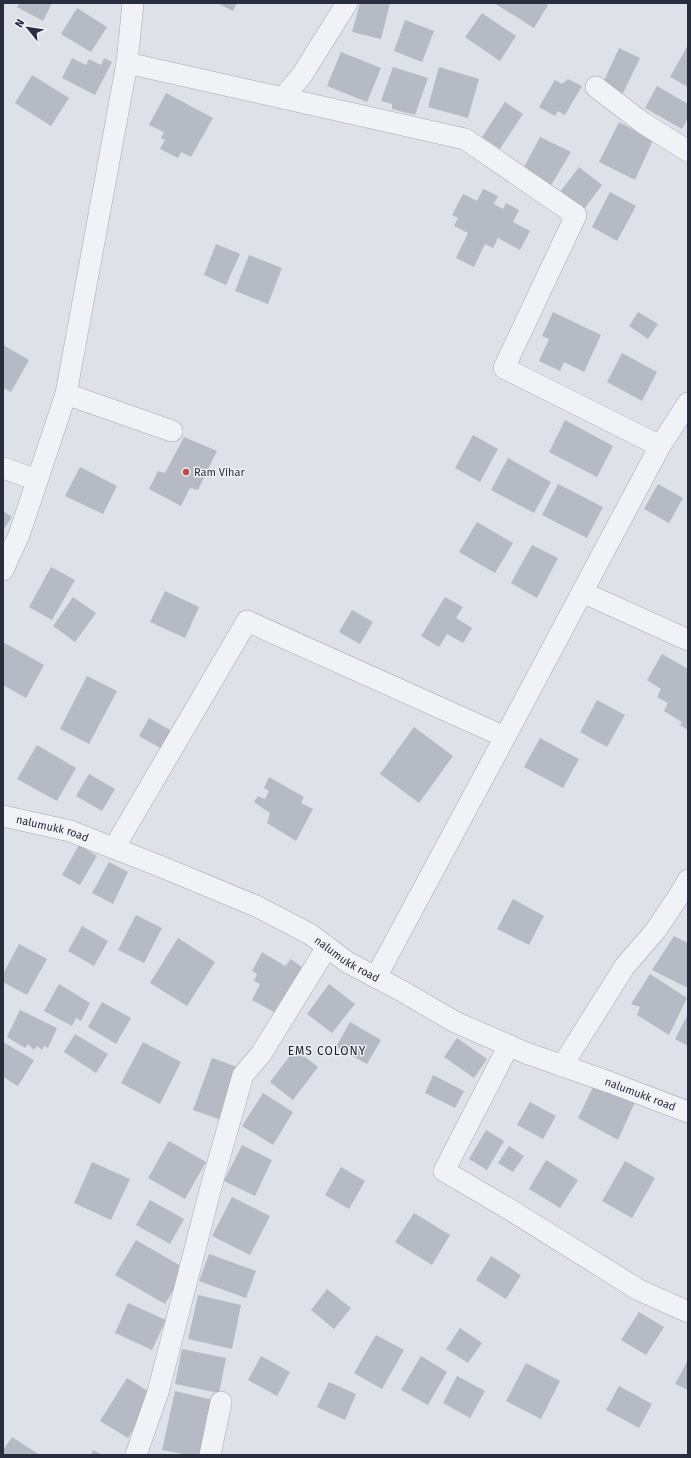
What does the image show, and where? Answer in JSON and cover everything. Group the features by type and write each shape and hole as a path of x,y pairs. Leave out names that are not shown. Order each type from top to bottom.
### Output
{"street":[{"path":"3,570 19,535 66,394 127,63 133,3"},
{"path":"283,98 302,74 346,3"},
{"path":"127,63 466,139 576,215 504,368 660,446"},
{"path":"596,86 643,123 688,151"},
{"path":"66,394 172,431"},
{"path":"376,977 660,446 688,403"},
{"path":"3,468 37,480"},
{"path":"582,592 688,640"},
{"path":"114,848 247,621 505,737"},
{"name":"nalumukk road","path":"3,816 70,831 256,906 310,934 347,962 455,1022 526,1053 688,1112"},
{"path":"562,1066 625,966 656,930 688,880"},
{"path":"136,1455 158,1392 211,1187 243,1075 261,1054 328,947"},
{"path":"509,1045 444,1170 639,1290 688,1312"},
{"path":"210,1455 221,1402"}],"building":[{"path":"19,3 52,3 43,21 17,7"},
{"path":"217,3 237,3 233,11"},
{"path":"360,3 390,3 381,39 352,32"},
{"path":"494,3 546,3 548,5 534,28"},
{"path":"77,8 107,27 91,52 61,34"},
{"path":"482,13 516,36 500,61 465,37"},
{"path":"405,20 434,31 422,62 394,51"},
{"path":"688,45 688,87 670,77"},
{"path":"619,48 640,58 622,95 602,85"},
{"path":"341,52 381,68 367,102 327,86"},
{"path":"72,58 86,65 89,59 101,65 104,58 112,62 95,95 62,78"},
{"path":"393,67 428,78 415,115 392,109 392,104 381,101"},
{"path":"439,67 479,79 468,118 428,107"},
{"path":"32,75 69,98 51,126 15,103"},
{"path":"568,79 582,86 565,115 558,111 555,116 539,107 555,80 562,84"},
{"path":"657,86 688,104 688,118 682,129 645,108"},
{"path":"166,93 213,118 191,157 181,152 178,158 160,149 165,140 161,138 164,132 149,125"},
{"path":"505,102 523,114 500,149 482,137"},
{"path":"619,122 653,140 635,180 599,162"},
{"path":"540,137 571,152 550,187 522,171"},
{"path":"579,167 602,185 584,209 560,192"},
{"path":"483,189 498,196 494,204 503,209 506,203 519,210 513,222 530,231 520,250 498,238 493,248 485,244 474,267 456,258 468,233 454,226 458,218 452,215 463,194 477,201"},
{"path":"610,192 636,206 617,241 592,227"},
{"path":"216,244 240,254 226,285 204,275"},
{"path":"249,255 282,268 268,304 235,291"},
{"path":"553,312 601,335 584,372 564,362 560,371 539,361 549,339 542,336"},
{"path":"638,312 658,324 648,339 629,326"},
{"path":"3,345 29,360 11,392 3,388"},
{"path":"622,353 657,372 642,401 607,382"},
{"path":"565,420 613,446 597,477 549,452"},
{"path":"473,435 498,449 480,482 455,468"},
{"name":"Ram Vihar","path":"184,437 217,451 198,490 190,488 181,506 149,489 158,471 165,473"},
{"path":"508,458 551,482 534,513 491,490"},
{"path":"80,467 117,486 103,514 65,496"},
{"path":"558,484 603,507 587,538 542,515"},
{"path":"658,484 683,498 669,523 644,509"},
{"path":"3,511 12,517 3,530"},
{"path":"477,522 513,543 495,573 459,552"},
{"path":"532,545 558,558 537,598 511,583"},
{"path":"51,567 75,580 52,620 29,607"},
{"path":"165,591 199,607 185,638 150,622"},
{"path":"73,597 96,613 75,642 53,626"},
{"path":"445,597 463,607 456,618 472,628 463,643 447,634 439,647 421,636"},
{"path":"352,610 373,622 360,644 339,632"},
{"path":"3,642 44,665 26,698 3,685"},
{"path":"662,654 688,669 688,730 680,725 682,722 664,711 668,703 657,697 661,689 647,680"},
{"path":"87,676 117,691 89,744 60,729"},
{"path":"597,700 625,715 607,747 580,732"},
{"path":"149,718 172,731 162,749 139,736"},
{"path":"414,727 453,756 419,803 380,774"},
{"path":"540,738 579,759 563,788 524,767"},
{"path":"37,745 76,768 57,801 17,779"},
{"path":"89,774 115,789 102,811 76,796"},
{"path":"269,777 304,797 301,803 313,809 296,841 267,823 270,813 254,802 258,796 265,799 269,791 264,788"},
{"path":"79,845 97,856 80,885 62,875"},
{"path":"109,862 128,872 113,904 92,893"},
{"path":"513,899 544,916 529,945 497,929"},
{"path":"136,915 162,928 144,963 118,950"},
{"path":"82,926 108,941 94,966 68,951"},
{"path":"674,936 688,943 688,988 652,970"},
{"path":"178,938 215,962 187,1006 150,983"},
{"path":"19,944 47,959 27,995 3,982 3,974"},
{"path":"262,952 285,966 291,959 303,968 279,1015 252,1000 260,984 254,981 257,974 252,971"},
{"path":"650,974 687,998 669,1035 637,1015 640,1007 631,1004"},
{"path":"59,984 90,1003 81,1021 76,1018 72,1026 44,1011"},
{"path":"329,984 355,1004 332,1033 307,1014"},
{"path":"102,1002 131,1018 116,1044 88,1027"},
{"path":"20,1010 57,1028 48,1048 44,1046 42,1050 37,1046 34,1050 28,1044 25,1048 7,1037"},
{"path":"688,1014 688,1046 675,1039"},
{"path":"350,1022 381,1040 367,1064 336,1047"},
{"path":"75,1034 108,1054 96,1073 64,1052"},
{"path":"457,1038 487,1059 474,1078 444,1057"},
{"path":"3,1042 34,1060 18,1086 3,1077"},
{"path":"143,1042 181,1062 160,1104 121,1083"},
{"path":"295,1049 318,1067 293,1100 270,1082"},
{"path":"212,1058 240,1068 221,1120 193,1110"},
{"path":"433,1075 464,1091 455,1108 425,1093"},
{"path":"593,1087 606,1093 608,1090 635,1102 618,1140 578,1118"},
{"path":"263,1093 293,1112 273,1145 242,1126"},
{"path":"530,1102 556,1116 543,1139 517,1125"},
{"path":"486,1130 504,1141 487,1170 469,1159"},
{"path":"169,1141 206,1162 185,1199 148,1178"},
{"path":"242,1145 272,1160 255,1196 224,1181"},
{"path":"509,1146 524,1156 513,1172 498,1163"},
{"path":"546,1160 578,1180 560,1208 529,1189"},
{"path":"625,1161 655,1178 632,1218 602,1201"},
{"path":"92,1162 130,1179 111,1220 74,1203"},
{"path":"341,1167 365,1181 349,1209 325,1195"},
{"path":"232,1197 270,1216 250,1255 212,1236"},
{"path":"150,1200 184,1219 170,1244 136,1225"},
{"path":"414,1213 450,1235 432,1265 395,1242"},
{"path":"136,1240 186,1269 165,1304 115,1275"},
{"path":"209,1254 256,1271 246,1298 199,1281"},
{"path":"491,1256 521,1275 506,1299 476,1280"},
{"path":"327,1289 351,1308 334,1329 311,1310"},
{"path":"198,1295 241,1305 232,1349 188,1339"},
{"path":"128,1303 166,1320 152,1350 115,1333"},
{"path":"639,1312 664,1327 646,1355 621,1340"},
{"path":"460,1328 482,1343 468,1363 446,1349"},
{"path":"376,1335 404,1350 382,1389 354,1373"},
{"path":"182,1349 226,1358 219,1393 175,1384"},
{"path":"261,1356 290,1372 277,1396 248,1380"},
{"path":"421,1356 447,1372 428,1405 401,1390"},
{"path":"688,1360 688,1390 675,1384"},
{"path":"526,1363 560,1381 541,1419 506,1401"},
{"path":"457,1376 485,1391 470,1418 443,1403"},
{"path":"127,1378 154,1395 128,1438 100,1421"},
{"path":"329,1382 356,1394 345,1420 317,1407"},
{"path":"619,1386 652,1404 639,1428 606,1410"},
{"path":"175,1391 213,1400 201,1455 188,1455 162,1450"},
{"path":"12,1437 40,1455 3,1455 3,1450"},
{"path":"93,1450 103,1455 91,1455"}],"place":[{"name":"Ram Vihar","path":"186,472"}],"district":[{"name":"EMS COLONY","path":"327,1051"}]}
